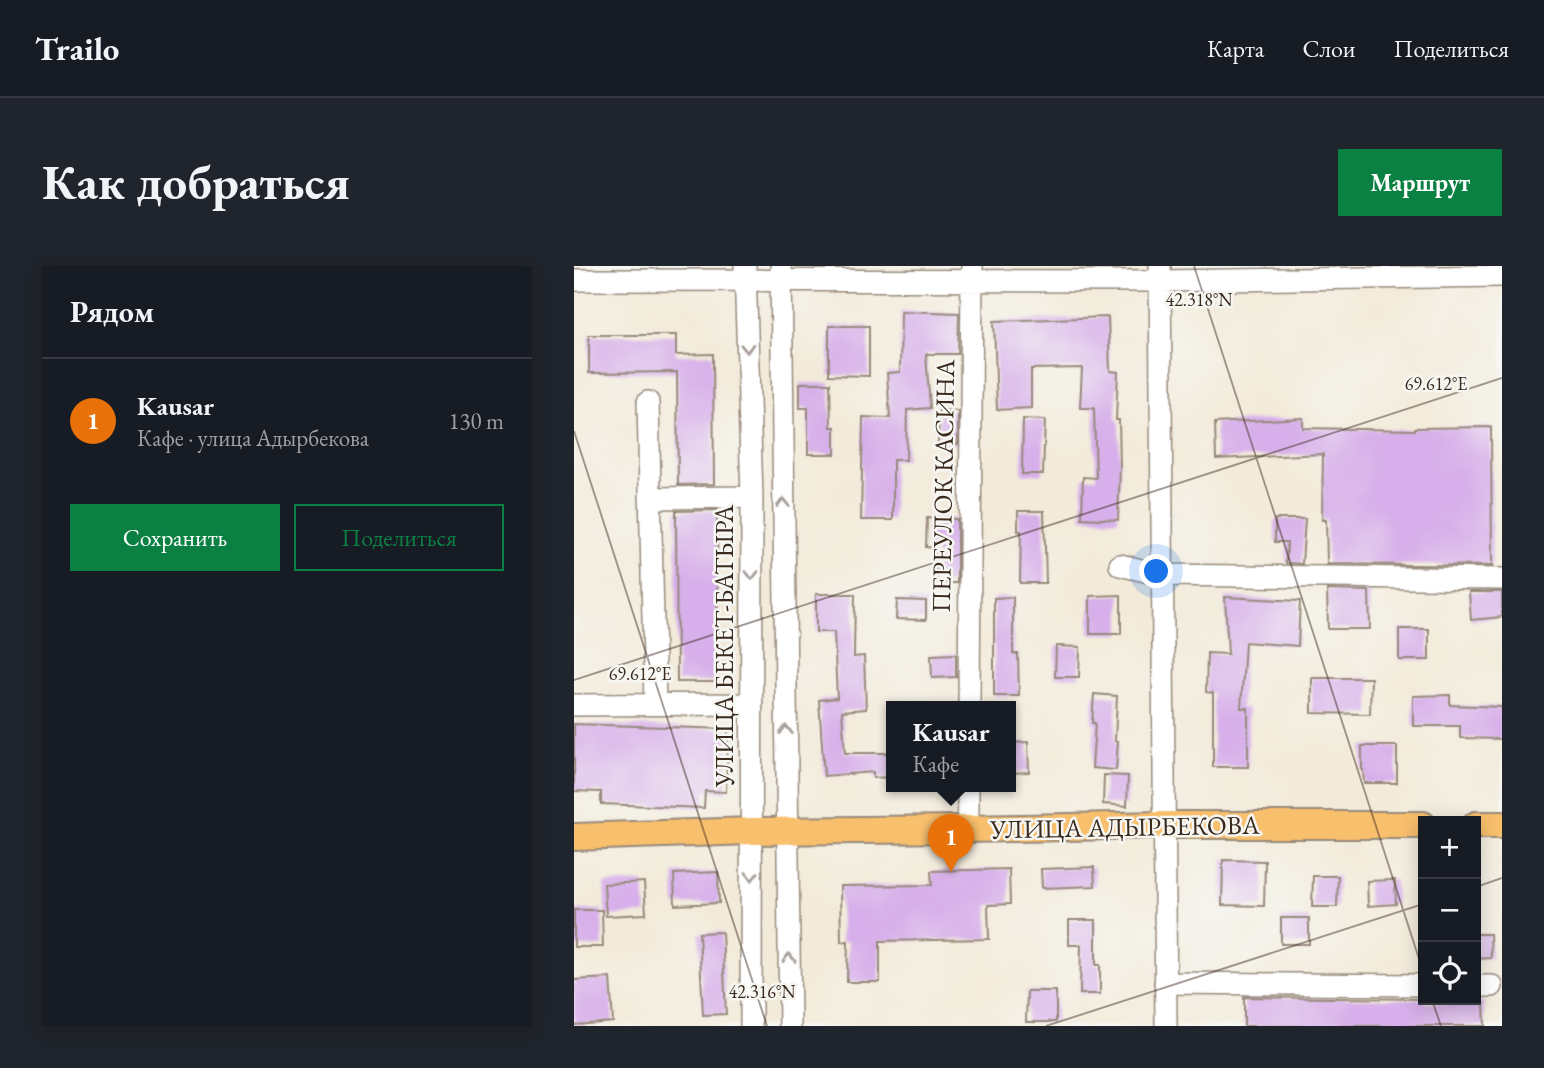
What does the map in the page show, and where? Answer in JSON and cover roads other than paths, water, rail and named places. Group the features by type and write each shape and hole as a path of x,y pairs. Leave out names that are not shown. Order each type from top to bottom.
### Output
{"main road":[{"name":"УЛИЦА АДЫРБЕКОВА","path":"574,836 1164,825 1418,825"},
{"path":"1481,825 1502,825"}],"street":[{"path":"574,280 745,273 1399,271 1502,276"},
{"name":"УЛИЦА БЕКЕТ-БАТЫРА","path":"745,273 752,497 751,1026"},
{"path":"781,273 790,1026"},
{"name":"ПЕРЕУЛОК КАСИНА","path":"969,701 973,273"},
{"path":"1160,273 1166,1026"},
{"path":"648,402 654,705"},
{"path":"650,498 752,497"},
{"path":"1120,565 1162,575 1502,579"},
{"path":"574,705 752,704"},
{"path":"968,792 968,829"},
{"path":"1165,983 1418,985"}],"place":[{"name":"Kausar","path":"951,872"}]}
